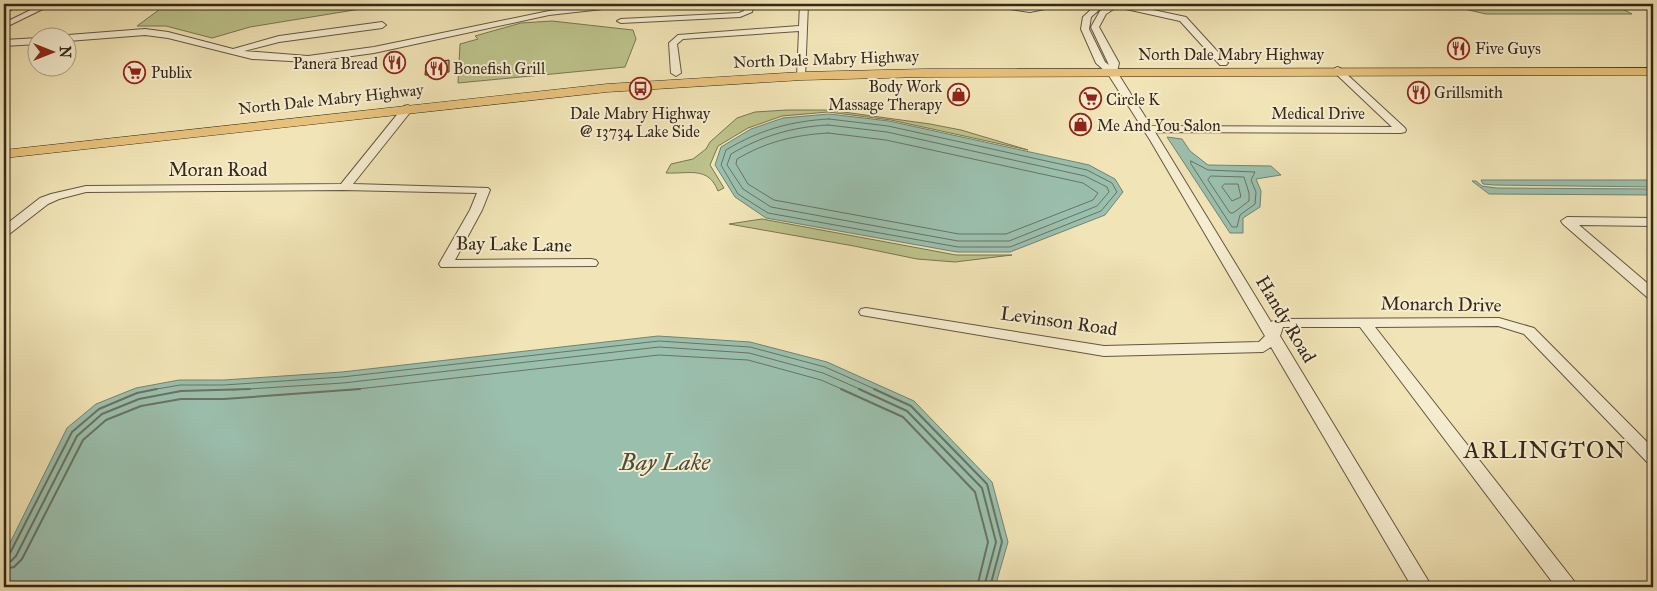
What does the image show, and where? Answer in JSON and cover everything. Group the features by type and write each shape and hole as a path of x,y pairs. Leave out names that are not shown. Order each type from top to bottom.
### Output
{"main road":[{"path":"1463,66 1653,61"},
{"name":"North Dale Mabry Highway","path":"1223,67 1311,67 1317,66 1319,62 1653,70"},
{"name":"North Dale Mabry Highway","path":"461,91 676,73 802,71 925,73 1109,66 1337,70 1463,66"},
{"name":"North Dale Mabry Highway","path":"4,154 409,99 607,88 802,71"},
{"name":"North Dale Mabry Highway","path":"4,143 339,104"}],"street":[{"path":"4,10 19,4"},
{"path":"4,20 38,4"},
{"path":"4,26 49,4"},
{"path":"78,37 145,32 168,35 252,56 278,59 340,56 546,7 629,4"},
{"path":"621,21 740,15 748,12 750,4"},
{"path":"802,71 804,4"},
{"path":"941,4 954,7 1013,6"},
{"path":"1102,4 1092,10 1087,17 1085,29 1109,66"},
{"path":"1109,66 1097,30 1098,19 1102,13 1116,4 1182,19 1223,67"},
{"path":"231,51 279,39 382,25"},
{"path":"676,73 673,42 681,37 803,28"},
{"path":"1085,29 1097,30"},
{"path":"4,43 28,42"},
{"name":"Handy Road","path":"1109,66 1273,336 1422,587"},
{"name":"Medical Drive","path":"1148,129 1401,130 1337,70"},
{"path":"344,187 409,99"},
{"name":"Moran Road","path":"4,232 44,201 55,196 86,189 344,187"},
{"name":"Bay Lake Lane","path":"344,187 484,190 476,210 446,264 591,263"},
{"path":"1653,222 1567,221 1653,295"},
{"name":"Levinson Road","path":"866,312 1104,351 1263,347 1273,336"},
{"path":"1364,322 1566,587"},
{"name":"Monarch Drive","path":"1273,336 1278,323 1499,322 1529,331 1653,458"}],"green space":[{"path":"167,4 391,4 250,27 212,38 166,26 137,26"},
{"path":"1348,4 1613,4 1632,14 1486,14 1460,8 1366,7"},
{"path":"552,21 633,30 636,39 625,67 458,83 460,44 478,39 475,36 521,23"},
{"path":"829,110 930,124 961,130 1028,150 891,120 828,112 782,116 748,128 718,146 710,165 724,188 718,191 714,183 703,175 697,173 666,173 671,164 693,159 706,149 710,142 737,118 755,112"},
{"path":"762,219 956,255 1012,255 955,262 917,259 729,224"}],"water":[{"path":"829,114 889,121 1089,165 1115,179 1123,192 1105,215 1010,252 957,252 766,218 735,197 715,165 721,147 751,129 783,118"},
{"path":"1167,137 1182,139 1190,151 1208,165 1271,166 1281,175 1256,179 1261,191 1260,207 1243,218 1243,233 1230,233"},
{"path":"1481,180 1653,180 1653,187 1494,185 1483,184"},
{"path":"1472,181 1476,181 1482,186 1496,188 1653,189 1653,195 1489,194"},
{"name":"Bay Lake","path":"658,336 750,342 827,362 914,401 992,482 1008,542 995,587 4,587 4,555 67,428 96,404 136,388 179,380 224,380 342,372"}],"building":[{"name":"Bonefish Grill","path":"449,60 449,72 441,73 441,75 425,75 426,64"}],"place":[{"name":"Five Guys","path":"1459,48"},
{"name":"Panera Bread","path":"394,63"},
{"name":"Bonefish Grill","path":"437,68"},
{"name":"Publix","path":"135,72"},
{"name":"Dale Mabry Highway @ 13734 Lake Side","path":"640,89"},
{"name":"Grillsmith","path":"1418,92"},
{"name":"Body Work Massage Therapy","path":"958,95"},
{"name":"Circle K","path":"1090,99"},
{"name":"Me And You Salon","path":"1081,125"}],"district":[{"name":"ARLINGTON","path":"1545,450"}]}
